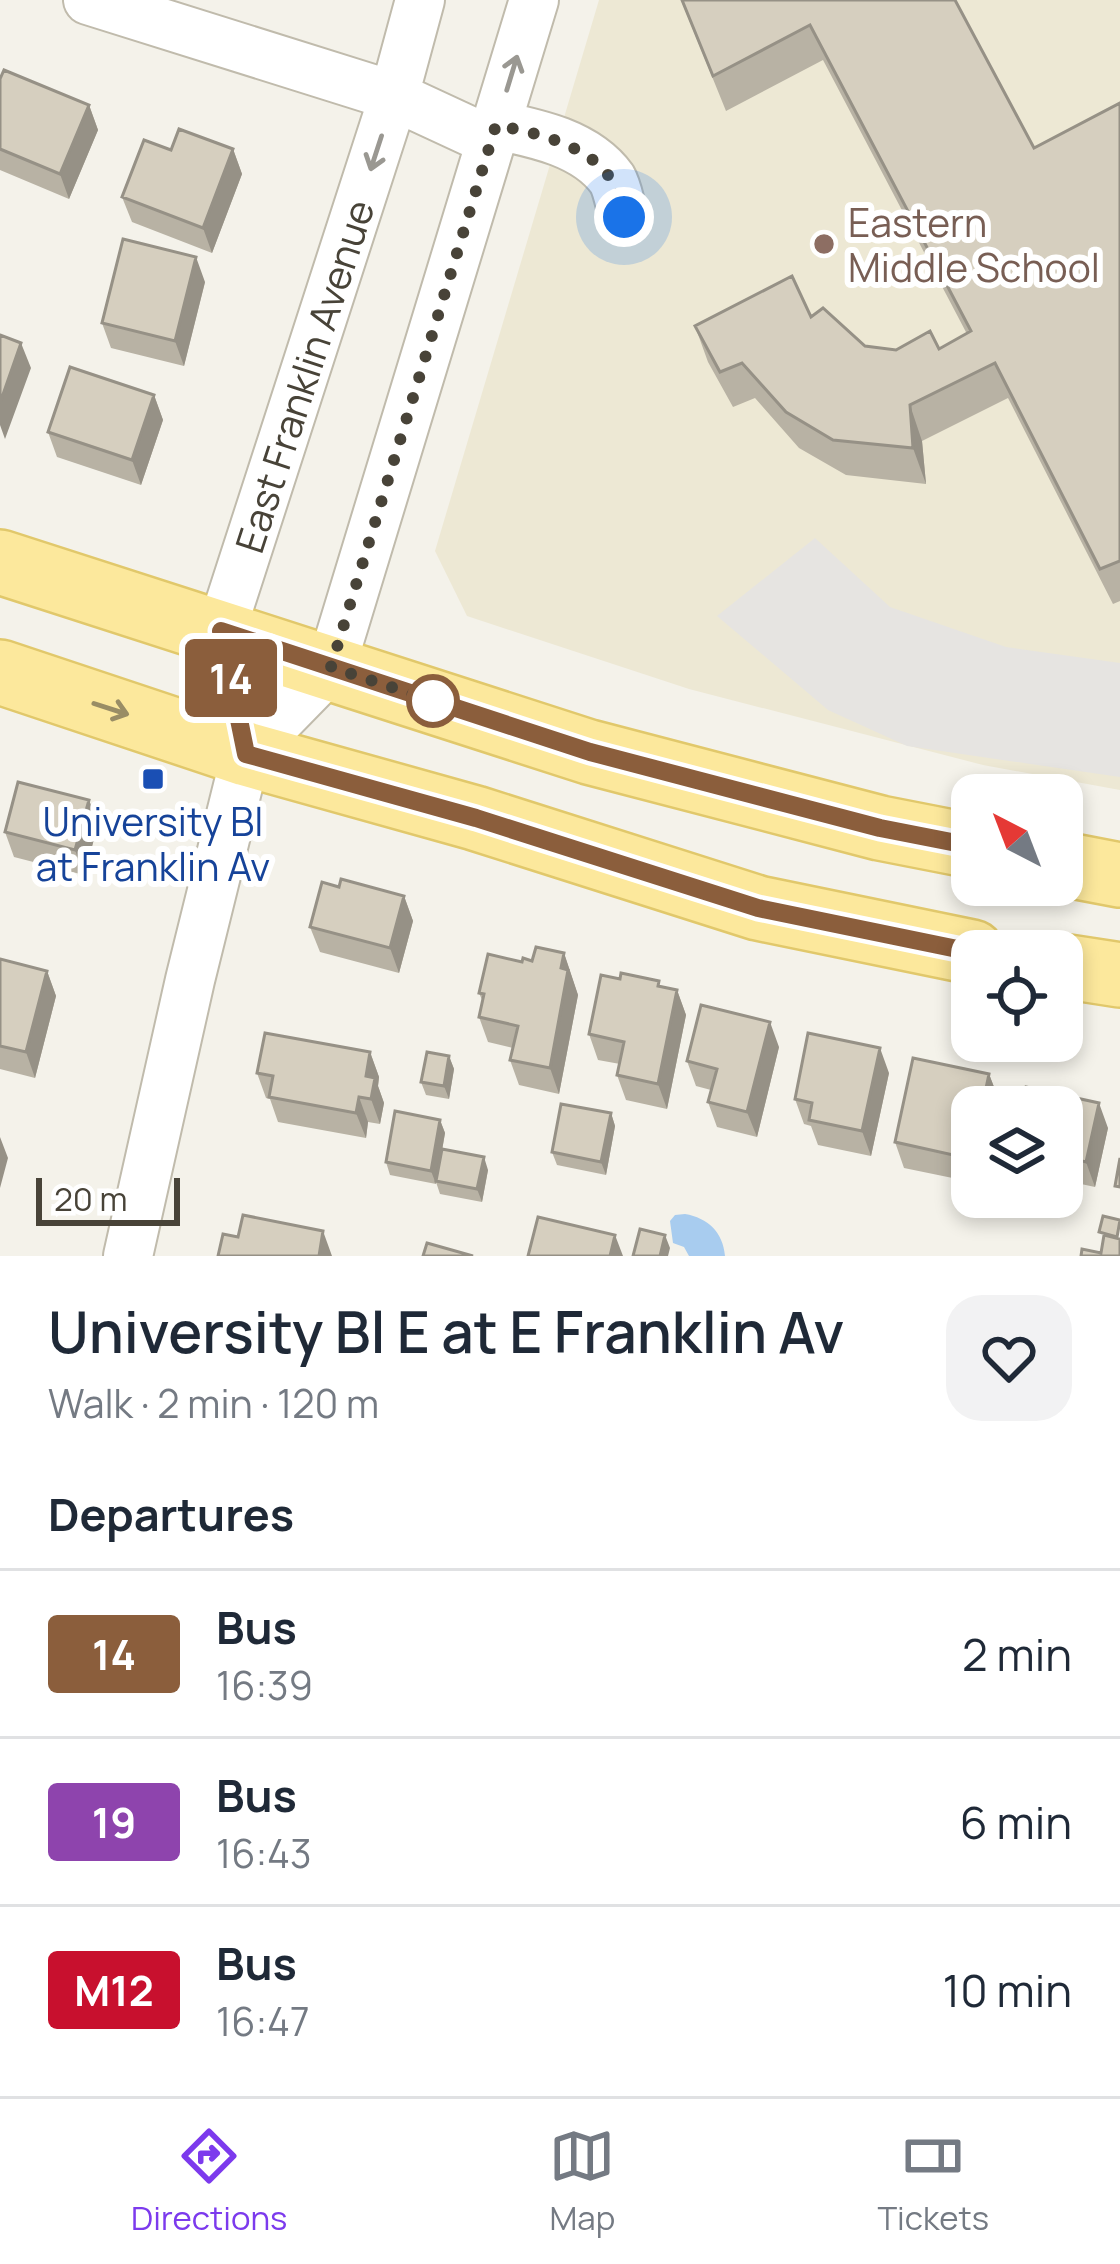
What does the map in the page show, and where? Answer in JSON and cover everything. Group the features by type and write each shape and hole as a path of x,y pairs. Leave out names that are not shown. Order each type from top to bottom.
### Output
{"main road":[{"path":"0,562 590,752 880,828 951,842"},
{"path":"0,672 246,754 476,818 758,908 951,948"},
{"path":"1083,868 1120,875"},
{"path":"1083,969 1120,975"}],"street":[{"path":"88,0 394,96 494,133 548,136 583,154 612,180 624,217"},
{"name":"East Franklin Avenue","path":"128,1256 246,754 221,631 394,96 420,0"},
{"path":"246,754 331,667 534,0"}],"shaded area":[{"name":"Eastern Middle School","path":"599,0 1120,0 1120,790 1083,783 1083,774 1032,774 983,765 689,689 467,616 435,551"},
{"path":"815,538 890,607 1006,647 1120,663 1120,777 907,746 828,710 717,616"}],"water":[{"path":"685,1214 713,1228 725,1256 689,1256 684,1247 673,1243 670,1221"}],"building":[{"name":"Eastern Middle School","path":"682,0 955,0 1034,148 1120,103 1120,561 1100,569 995,363 910,405 913,448 833,440 786,412 742,363 720,372 695,326 792,276 811,317 823,308 865,346 896,350 930,331 939,349 971,331 810,25 713,76"},
{"path":"4,70 89,105 60,174 0,149"},
{"path":"179,129 233,149 203,228 122,197 144,140 171,150"},
{"path":"123,239 196,257 175,341 102,323"},
{"path":"0,335 21,343 0,403"},
{"path":"70,367 154,395 132,460 48,432"},
{"path":"18,782 89,800 75,850 5,832"},
{"path":"341,879 404,896 390,948 310,927 322,882 339,887"},
{"path":"536,947 564,953 561,968 568,970 550,1068 510,1060 518,1026 479,1017 488,954 532,961"},
{"path":"0,959 47,971 26,1052 0,1046"},
{"path":"621,973 677,990 658,1084 617,1075 624,1042 589,1034 601,975 620,979"},
{"path":"701,1005 770,1022 747,1112 708,1102 717,1069 687,1061"},
{"path":"265,1033 370,1052 366,1076 375,1078 371,1099 359,1097 356,1113 269,1097 273,1076 257,1073"},
{"path":"808,1033 880,1048 862,1131 809,1120 812,1103 795,1099"},
{"path":"427,1052 449,1056 444,1086 421,1082"},
{"path":"913,1058 989,1074 986,1086 951,1086 951,1155 895,1142"},
{"path":"1083,1099 1099,1103 1083,1161"},
{"path":"561,1104 611,1113 601,1162 552,1152"},
{"path":"395,1111 440,1120 431,1171 386,1162"},
{"path":"442,1149 484,1157 477,1189 436,1181"},
{"path":"243,1215 323,1231 319,1256 218,1256 223,1234 238,1237"},
{"path":"1103,1216 1120,1220 1117,1237 1099,1232"},
{"path":"538,1217 615,1235 610,1256 528,1256"},
{"path":"640,1229 665,1235 660,1256 633,1256"},
{"path":"1104,1235 1120,1239 1120,1256 1081,1256 1082,1249 1101,1253"},
{"path":"427,1243 473,1256 423,1256"}],"bus line":[{"name":"14","path":"951,842 880,828 590,752 221,631 246,754 476,818 758,908 951,948"}],"place":[{"name":"Eastern Middle School","path":"824,244"},
{"name":"University Bl at Franklin Av","path":"153,779"}],"route":[{"path":"433,701 331,667 496,125 548,136 583,154 612,180 624,217"}]}
